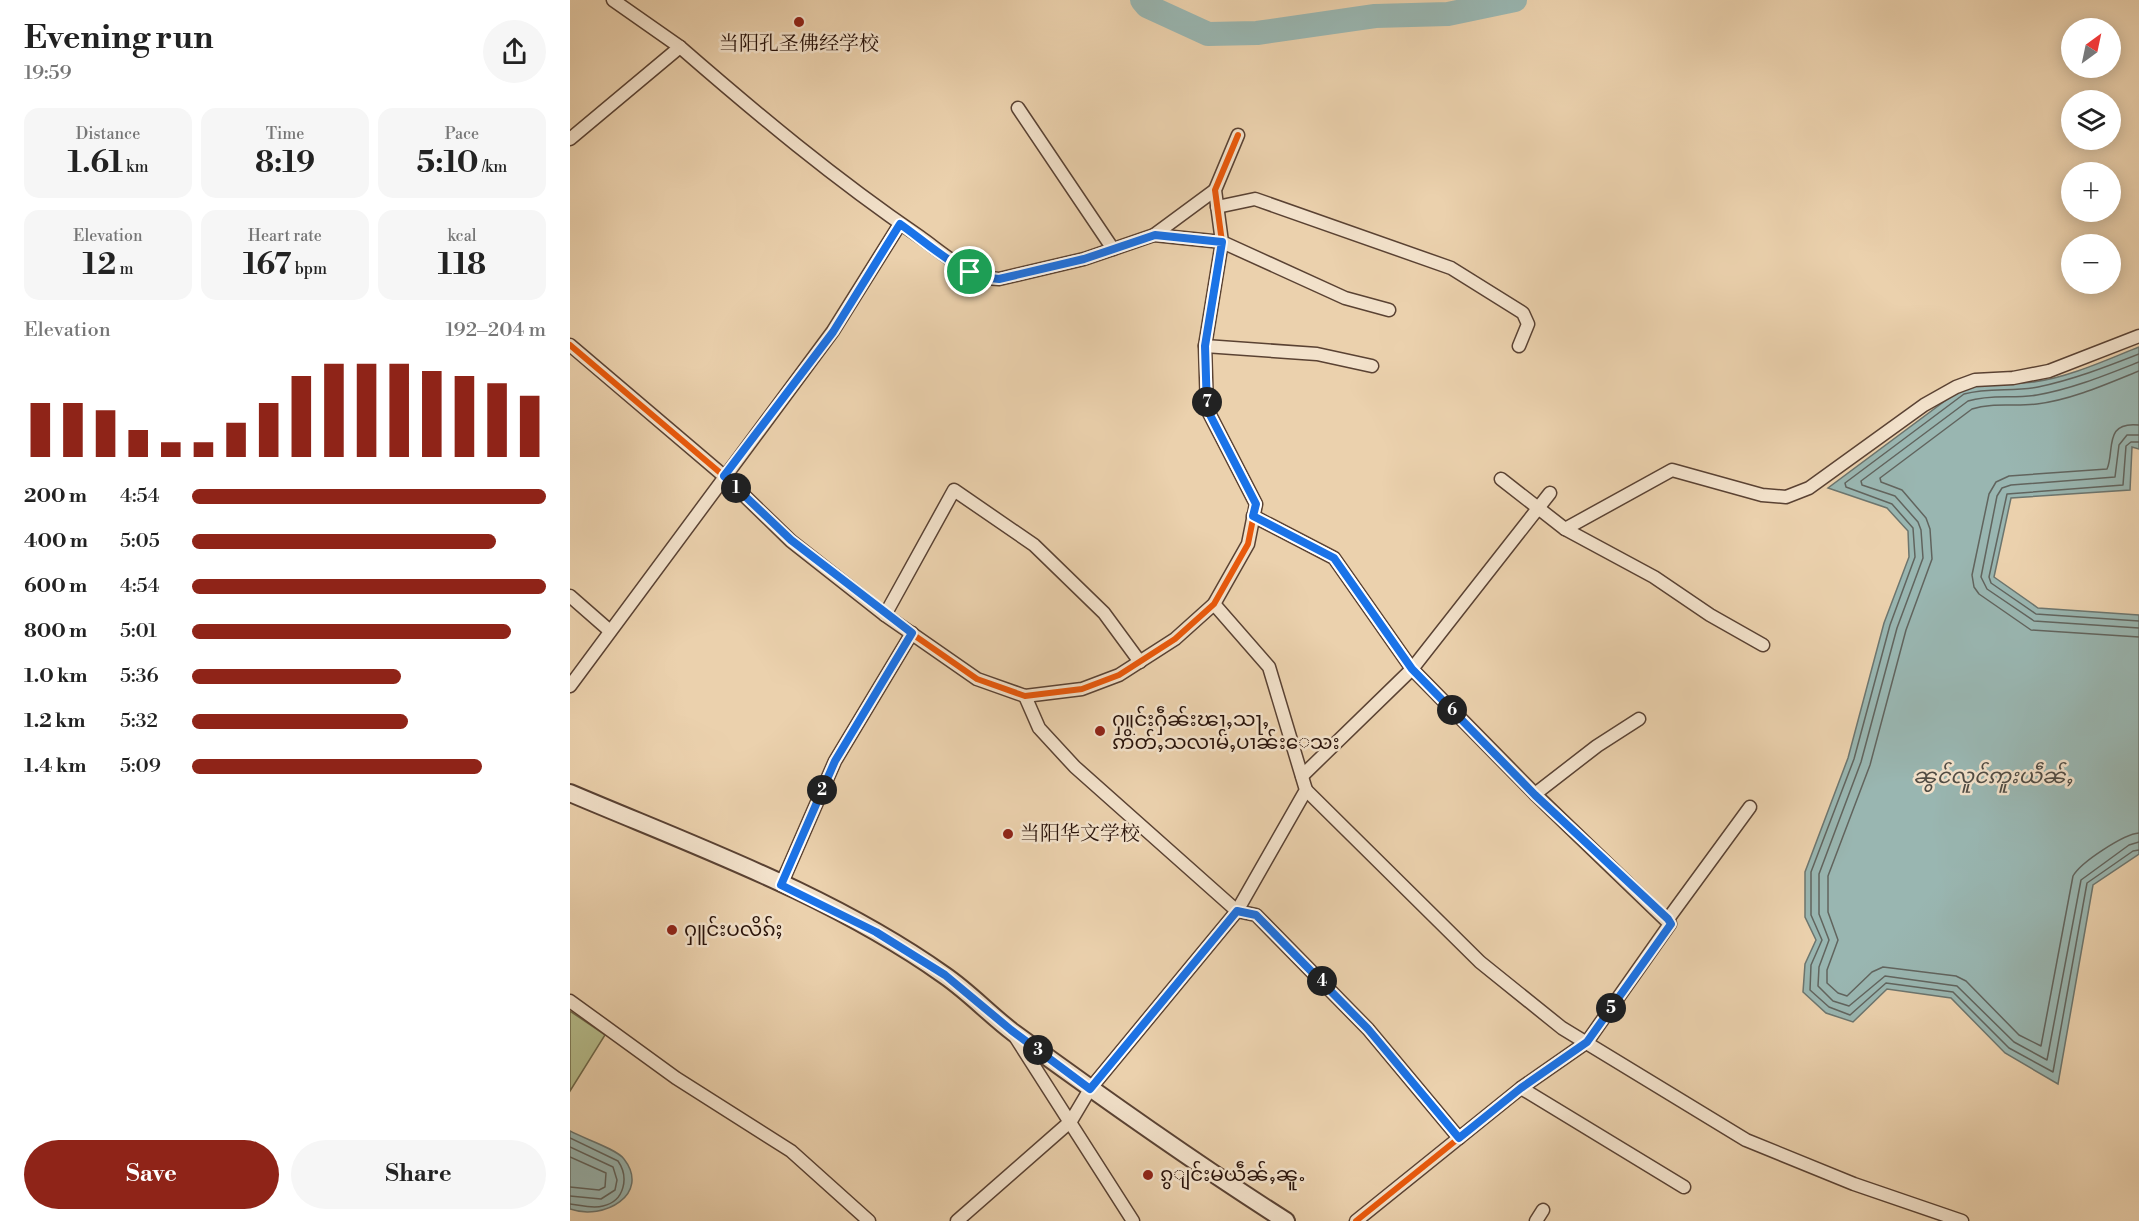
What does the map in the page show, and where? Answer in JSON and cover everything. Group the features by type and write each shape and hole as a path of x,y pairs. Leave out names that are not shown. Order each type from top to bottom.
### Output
{"street":[{"path":"613,0 680,47 781,134 900,224 970,272 985,279 1010,277 1084,259 1155,235 1215,190"},
{"path":"570,139 680,47"},
{"path":"1018,108 1113,249"},
{"path":"570,345 724,476 791,540 885,615 977,679 1025,696 1082,689 1119,675 1175,639 1214,604 1248,544 1256,504 1207,409 1205,346 1222,242 1215,190 1238,135"},
{"path":"1217,207 1255,199 1451,268 1523,313 1528,324 1519,345"},
{"path":"570,686 833,332 900,224"},
{"path":"1155,235 1222,242 1344,298 1389,310"},
{"path":"1565,529 1672,470 1762,495 1786,497 1809,488 1924,405 1956,387 1975,380 2013,378 2049,371 2139,336"},
{"path":"1205,346 1317,354 1372,366"},
{"path":"1500,479 1565,529 1654,577 1710,615 1763,645"},
{"path":"885,615 954,490 1034,544 1104,613 1140,662"},
{"path":"1302,776 1412,669 1550,493"},
{"path":"1253,516 1334,558 1412,669 1535,795 1671,924 1587,1042 1521,1088 1356,1221"},
{"path":"570,596 610,631"},
{"path":"1214,604 1269,667 1306,790 1480,962 1562,1028 1746,1140 1854,1184 1962,1221"},
{"path":"781,885 835,761 912,633"},
{"path":"1025,696 1040,728 1075,767 1237,911 1256,915 1352,1012 1459,1138"},
{"path":"1535,795 1597,746 1640,719"},
{"path":"957,1221 1071,1121 1090,1089 1237,911 1306,790"},
{"path":"570,794 781,885 876,932 945,975 1011,1030 1090,1089 1207,1171 1286,1221"},
{"path":"1668,919 1750,807"},
{"path":"570,1001 676,1078 791,1151 869,1221"},
{"path":"1011,1030 1133,1221"},
{"path":"1521,1088 1684,1187"},
{"path":"1536,1221 1543,1210"}],"green space":[{"path":"570,1011 605,1035 570,1091"}],"water":[{"name":"ၼွင်လူင်ဢူးယဵၼ်ႇ","path":"2139,347 2139,449 2132,447 2130,490 2011,498 1994,577 2038,608 2139,615 2139,854 2093,885 2058,1084 2005,1053 1951,998 1887,989 1853,1022 1826,1013 1803,992 1805,964 1816,940 1805,917 1805,872 1848,758 1884,623 1909,557 1908,531 1887,508 1828,488 1961,389 1979,385 2047,380"},
{"path":"570,1131 607,1148 624,1159 631,1172 632,1183 628,1193 620,1202 597,1211 583,1212 570,1209"}],"waterway":[{"path":"1142,0 1147,6 1208,34 1257,33 1375,16 1448,14 1515,0"}],"cycle path":[{"path":"570,345 724,476 791,541 885,615 977,679 1025,696 1082,689 1119,675 1175,639 1214,604 1248,544 1256,504 1207,409 1205,346 1222,242 1215,190 1238,135"},
{"path":"1253,516 1334,558 1412,669 1535,794 1670,924 1587,1042 1521,1088 1356,1221"}],"place":[{"name":"当阳孔圣佛经学校","path":"799,22"},
{"name":"ႁူင်းႁဵၼ်းၽႃႇသႃႇ ဢိတ်ႇသလၢမ်ႇပၢၼ်းေသး","path":"1100,731"},
{"name":"当阳华文学校","path":"1008,834"},
{"name":"ႁူင်းပလိၵ်ႈ","path":"672,930"},
{"name":"ၵွျင်းမယဵၼ်ႇၼူႉ","path":"1148,1175"}],"route":[{"path":"900,224 970,272 985,279 999,279 1084,259 1155,235 1222,242 1205,346 1207,409 1256,504 1253,516 1334,558 1412,669 1535,795 1671,924 1587,1042 1521,1088 1459,1138 1368,1029 1256,915 1237,911 1090,1089 1011,1030 945,975 876,932 818,901 781,885 835,761 912,633 885,615 791,540 724,476 833,332 900,224"}]}
